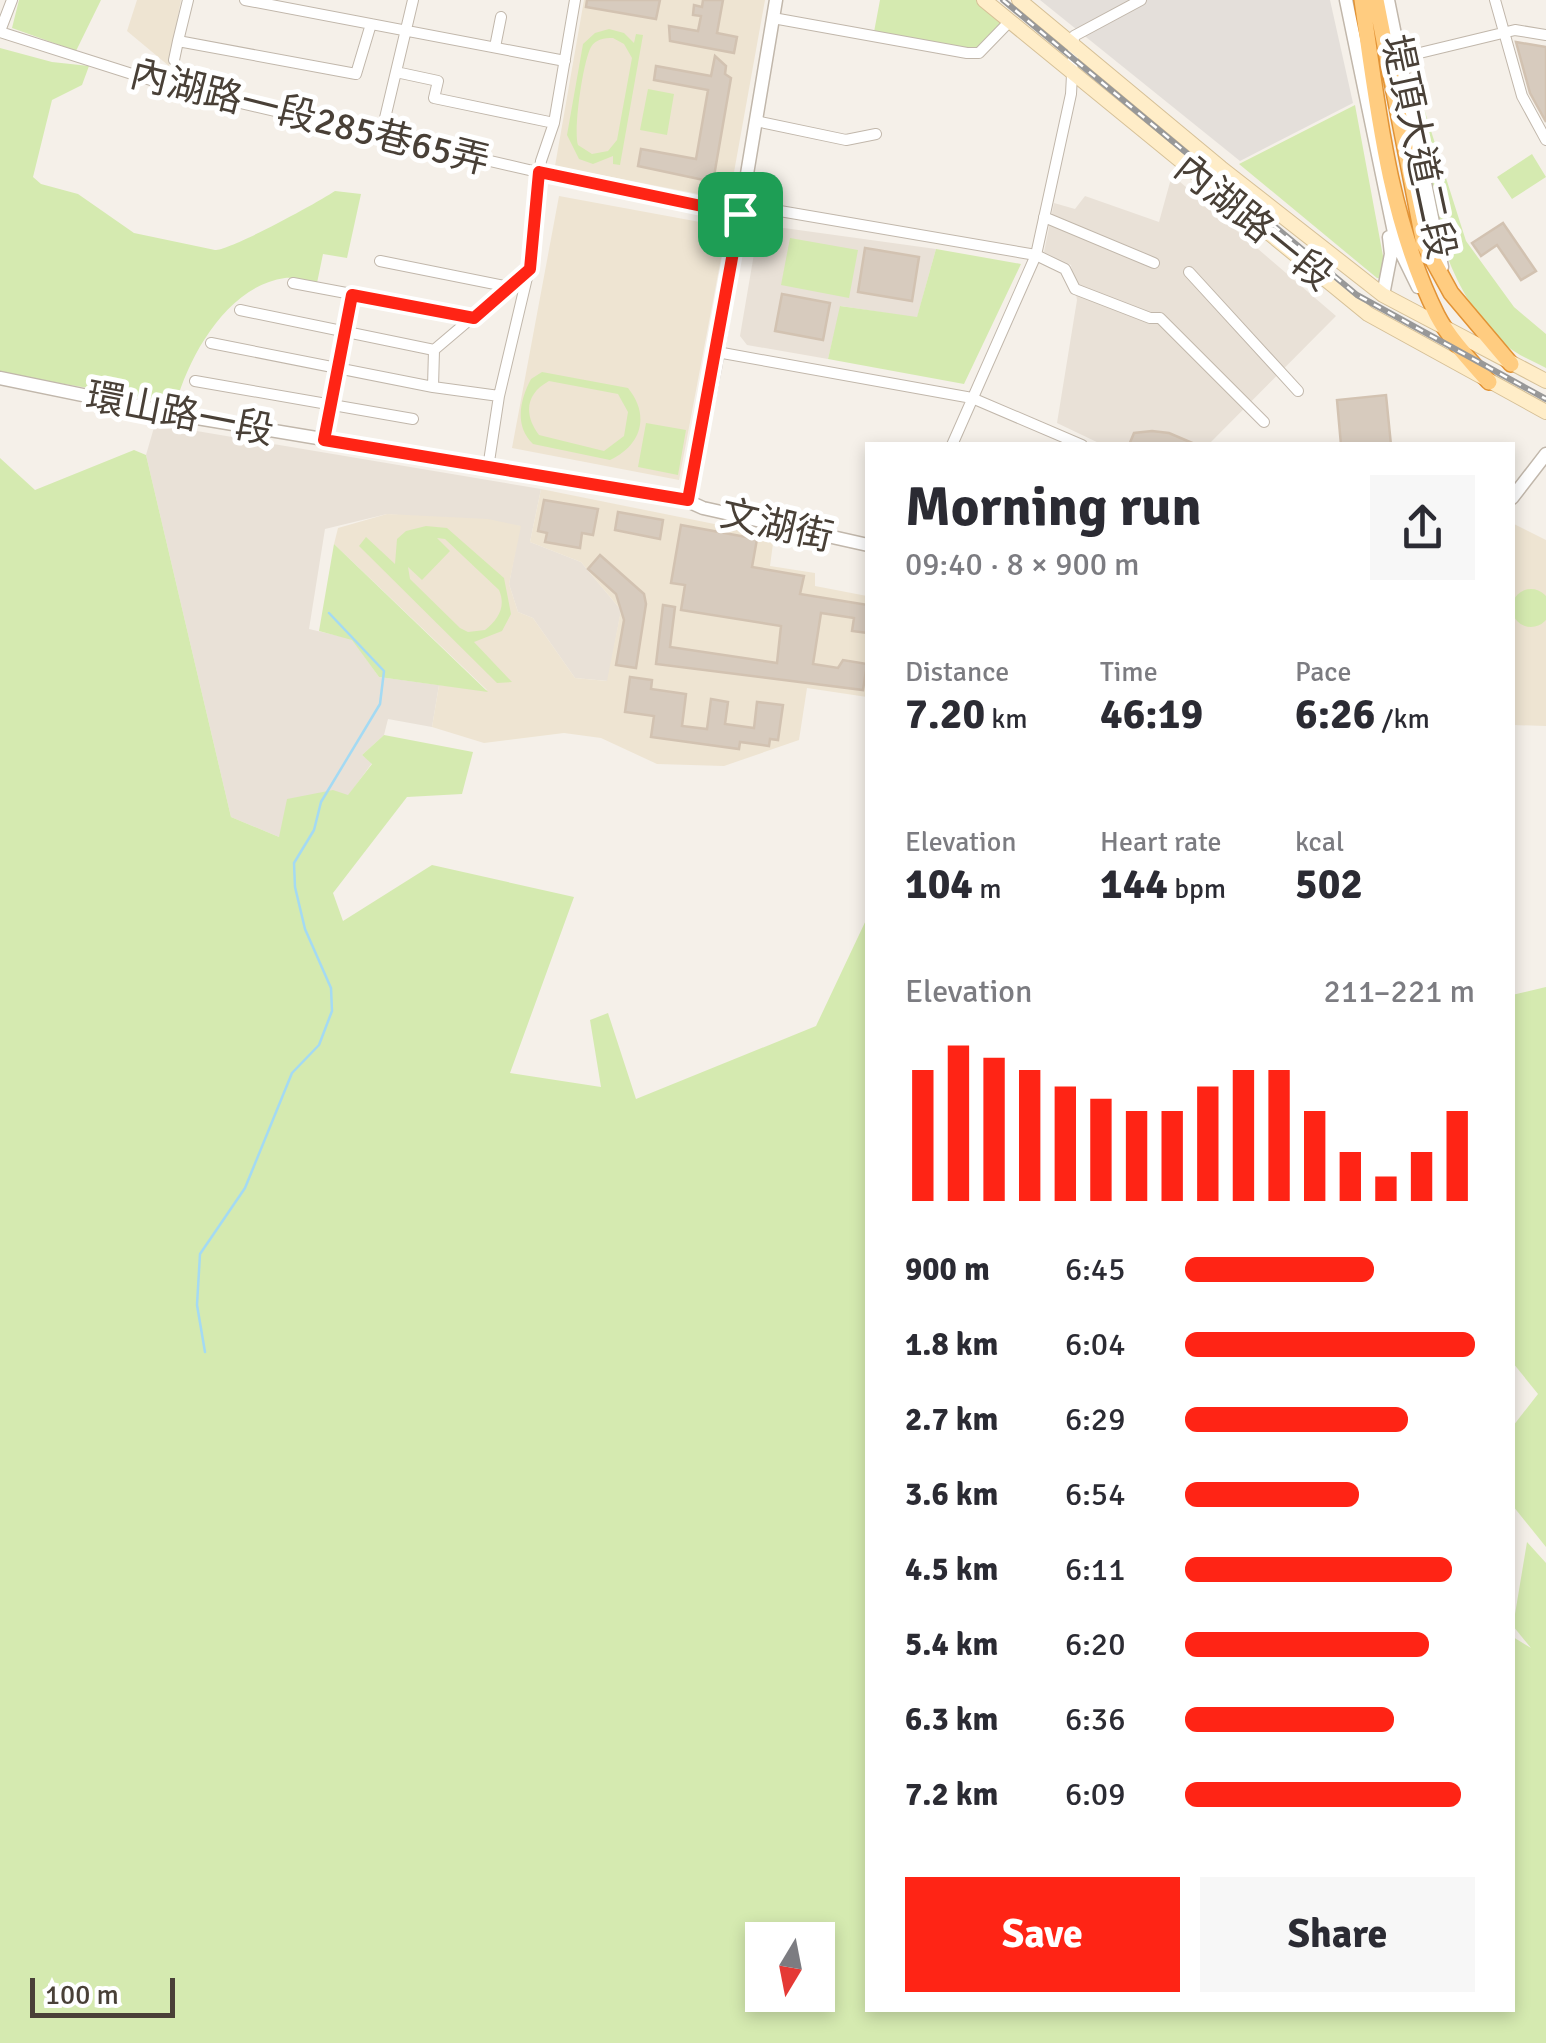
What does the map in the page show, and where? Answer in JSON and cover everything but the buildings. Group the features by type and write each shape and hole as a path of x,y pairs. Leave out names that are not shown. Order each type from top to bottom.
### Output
{"highway":[{"name":"堤頂大道二段","path":"1362,0 1402,228 1435,311 1489,382"},
{"name":"堤頂大道二段","path":"1376,0 1424,244 1451,293 1511,364"}],"main road":[{"name":"內湖路一段","path":"984,0 1368,314 1546,412"},
{"name":"內湖路一段","path":"1019,0 1220,168 1383,295 1546,381"}],"street":[{"path":"0,32 12,0"},
{"path":"174,60 188,0"},
{"path":"246,0 564,61"},
{"path":"381,135 412,0"},
{"path":"488,468 499,396 530,269 539,172 554,124 575,0"},
{"path":"688,500 776,0"},
{"path":"953,442 1036,255 1070,94 1074,36 1141,0"},
{"name":"堤頂大道二段","path":"1346,0 1396,242 1418,288 1435,311"},
{"name":"堤頂大道二段","path":"1388,0 1435,246 1451,293"},
{"path":"1496,0 1522,96 1546,140"},
{"path":"496,46 501,17"},
{"path":"773,18 967,53 979,53 1010,21"},
{"path":"178,41 356,74 371,24"},
{"name":"內湖路一段285巷65弄","path":"0,32 176,88 539,172 740,214 774,210 1036,255"},
{"path":"1400,58 1504,32 1546,35"},
{"path":"396,72 438,81 434,98 554,124"},
{"path":"756,121 846,140 876,134"},
{"path":"1380,175 1392,254 1383,295"},
{"path":"1044,217 1154,263"},
{"path":"1036,255 1065,269 1075,289 1150,318 1160,318 1264,422"},
{"path":"380,261 510,287"},
{"path":"240,310 434,350 530,269"},
{"path":"1190,272 1298,391"},
{"path":"293,283 474,318"},
{"path":"324,440 352,295"},
{"path":"211,343 499,396"},
{"path":"434,350 434,387"},
{"path":"717,352 972,398 1075,442"},
{"name":"環山路一段","path":"0,378 324,440 688,500"},
{"path":"195,380 414,418"},
{"path":"1515,494 1546,454"},
{"name":"文湖街","path":"688,500 702,508 865,545"}],"shaded area":[{"path":"137,0 181,0 169,66 127,31"},
{"path":"584,0 765,0 729,200 555,166"},
{"path":"1040,0 1330,0 1353,103 1240,161"},
{"path":"1172,175 1336,316 1211,442 1097,442 1057,423 1077,300 1071,265 1044,252 1054,203 1075,209 1085,196 1159,222"},
{"path":"559,196 727,227 679,480 512,448"},
{"path":"784,228 936,249 917,318 841,306 828,359 747,345 740,336 756,242 765,231"},
{"path":"155,424 541,489 530,542 581,562 621,610 608,681 575,678 533,618 518,612 509,584 520,526 387,514 325,529 309,629 352,639 379,677 439,685 432,727 388,719 384,735 362,755 372,763 348,796 279,837 231,817 146,455"},
{"path":"541,489 774,536 770,566 815,573 815,586 865,596 865,697 807,688 799,740 724,766 657,764 601,738 564,733 484,743 432,727 439,685 487,690 334,544 338,528 387,514 488,519 521,526 509,584 518,612 533,618 575,678 607,681 621,610 581,562 530,542"},
{"path":"1515,524 1546,540 1546,726 1515,725"}],"green space":[{"path":"19,0 101,0 76,51 12,28"},
{"path":"880,0 977,0 1009,25 984,53 874,32"},
{"path":"609,29 624,33 634,43 636,34 643,35 620,165 613,164 613,156 593,164 579,159 567,135 583,44 595,33","holes":["613,38 624,44 632,58 617,140 608,151 592,154 578,145 577,137 588,55 600,40"]},
{"path":"0,48 52,62 89,66 82,85 52,100 33,177 41,184 78,194 134,233 215,250 255,234 335,191 361,194 347,258 323,254 317,283 289,278 265,284 229,308 202,344 176,403 0,373"},
{"path":"648,89 674,94 667,135 640,130"},
{"path":"1410,92 1419,93 1466,241 1514,307 1546,334 1546,368 1506,345 1463,291 1438,228"},
{"path":"1355,105 1386,272 1384,279 1377,278 1239,164"},
{"path":"1532,154 1546,177 1512,199 1497,177"},
{"path":"790,238 858,250 849,298 781,285"},
{"path":"936,249 1021,264 964,384 828,359 840,306 917,317"},
{"path":"542,372 628,388 639,409 636,438 610,460 533,444 521,421 524,395 531,379","holes":["549,381 618,394 628,412 624,436 604,451 539,435 529,413 535,392"]},
{"path":"646,423 686,430 678,475 638,467"},
{"path":"134,450 146,455 231,817 279,837 287,799 333,790 348,795 372,764 362,755 384,735 473,752 462,794 407,797 333,893 343,921 432,865 574,897 510,1073 601,1087 590,1020 608,1013 636,1099 816,1026 865,922 865,2012 1515,2012 1515,1638 1531,1648 1515,1628 1515,1614 1527,1542 1546,1563 1546,2043 0,2043 0,458 35,490"},
{"path":"426,526 447,528 504,578 511,614 502,631 474,642 512,682 497,683 359,546 366,537 395,564 397,539 406,531","holes":["437,538 445,539 499,590 500,612 485,630 468,632 460,628 410,579 408,567 422,580 450,551"]},
{"path":"334,544 488,692 379,677 352,640 319,631"},
{"path":"1531,589 1544,595 1544,621 1531,627 1518,621 1518,595"},
{"path":"1546,987 1546,1547 1515,1508 1515,1423 1538,1394 1515,1365 1515,994"}],"waterway":[{"path":"205,1352 197,1305 200,1254 245,1188 292,1073 319,1045 332,1011 331,988 305,929 294,863 314,830 321,802 380,704 384,671 329,613"}],"railway":[{"path":"1003,0 1357,295 1546,399"}],"route":[{"path":"539,172 740,214 688,500 324,440 352,295 474,318 530,269 539,172"}]}
